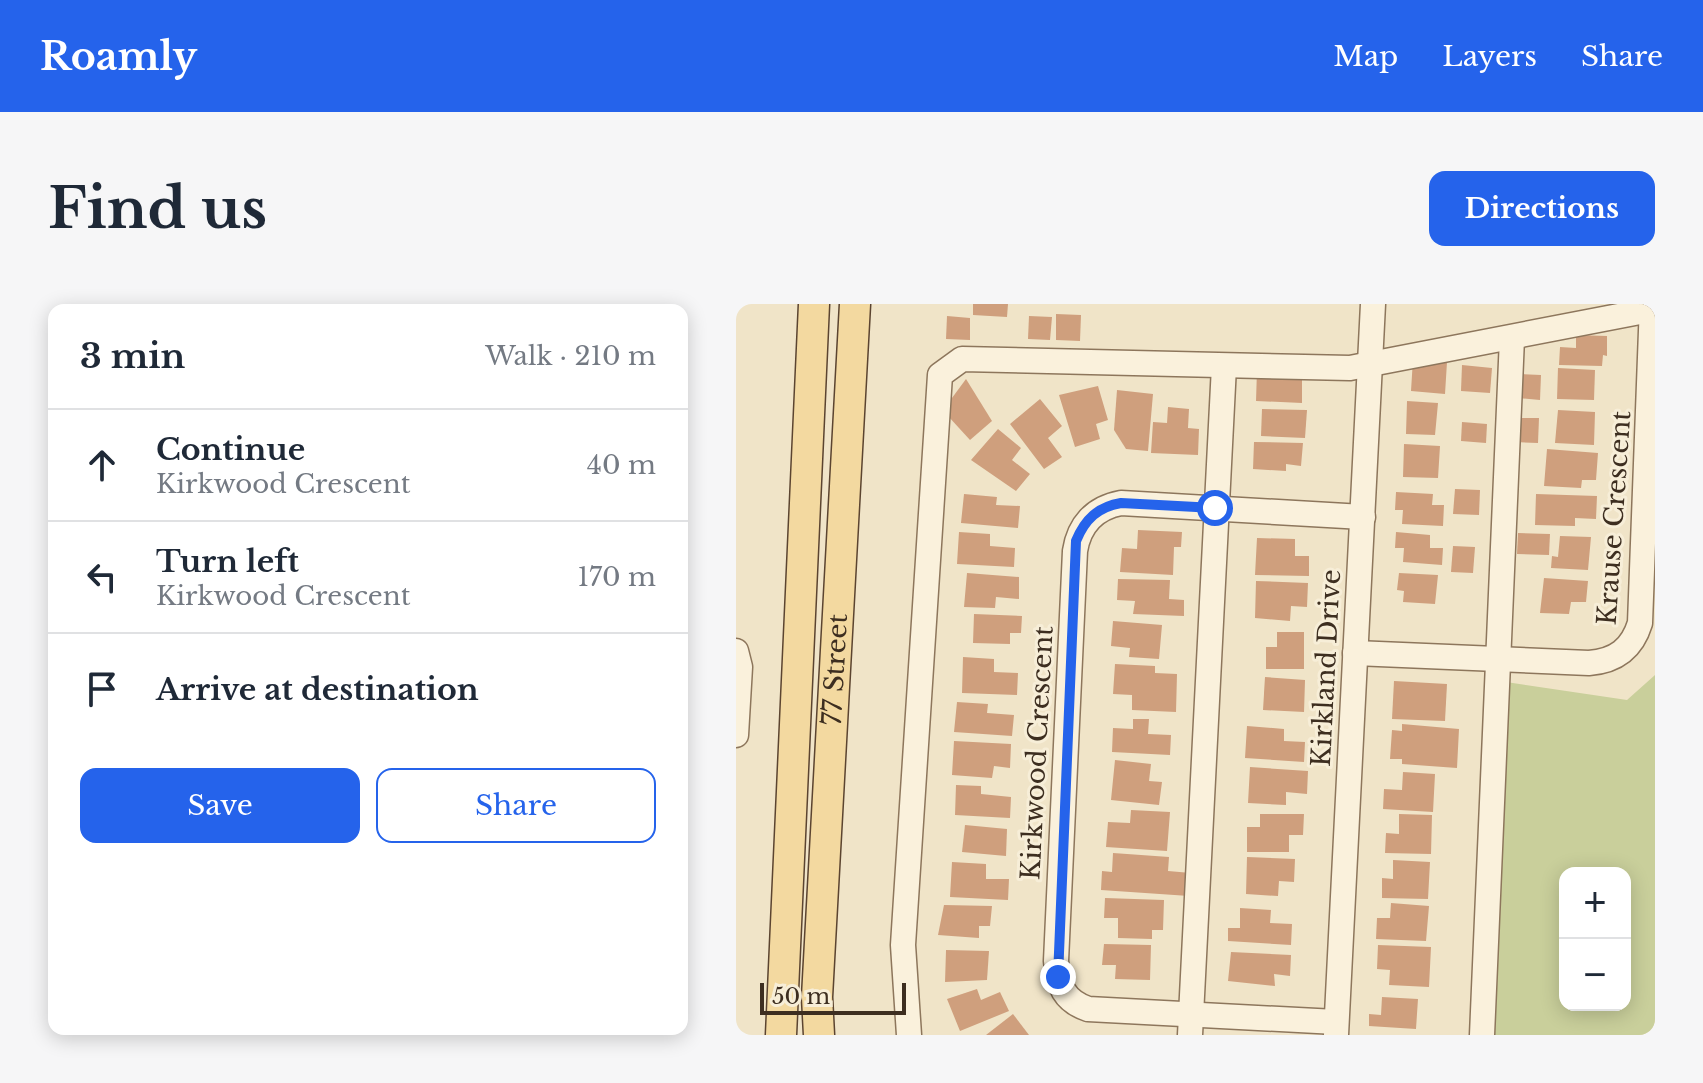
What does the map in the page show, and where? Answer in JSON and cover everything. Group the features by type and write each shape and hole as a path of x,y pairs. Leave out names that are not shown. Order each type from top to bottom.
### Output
{"main road":[{"name":"77 Street","path":"781,1035 780,998 814,304"},
{"name":"77 Street","path":"819,1035 817,997 855,304"}],"street":[{"name":"Kirkland Drive","path":"1336,1028 1373,304"},
{"path":"909,1035 903,945 940,375 962,359 1350,368 1512,338 1653,307"},
{"name":"Krause Crescent","path":"1355,653 1602,662 1622,652 1635,637 1640,623 1652,431 1653,307"},
{"path":"1482,1035 1512,338"},
{"path":"1191,1025 1224,366"},
{"name":"Kirkwood Crescent","path":"1336,1028 1191,1025 1088,1009 1069,1000 1058,977 1073,583 1076,541 1081,529 1107,505 1121,503 1363,517"},
{"path":"736,651 740,667 736,735"}],"green space":[{"path":"1655,675 1655,1035 1491,1035 1506,682 1627,700"}],"building":[{"path":"973,304 1008,304 1007,317 973,315"},
{"path":"1056,314 1081,315 1080,341 1056,340"},
{"path":"947,316 970,318 970,340 946,339"},
{"path":"1029,316 1052,317 1050,340 1028,339"},
{"path":"1576,335 1607,336 1607,356 1603,355 1602,366 1559,365 1560,347 1576,348"},
{"path":"1413,359 1447,362 1445,394 1411,391"},
{"path":"1462,365 1492,368 1490,393 1461,391"},
{"path":"1558,368 1595,370 1594,400 1557,399"},
{"path":"1257,370 1302,372 1302,403 1256,401"},
{"path":"1518,374 1541,375 1540,400 1517,398"},
{"path":"966,379 992,421 970,440 948,416 949,402"},
{"path":"1098,386 1108,420 1096,424 1100,439 1075,447 1059,395"},
{"path":"1117,390 1153,394 1148,451 1126,449 1114,430"},
{"path":"1040,399 1062,426 1048,438 1062,457 1044,469 1010,424"},
{"path":"1407,401 1438,403 1435,435 1406,434"},
{"path":"1168,407 1189,409 1188,428 1199,429 1198,455 1151,453 1153,422 1167,423"},
{"path":"1262,409 1307,410 1305,438 1261,436"},
{"path":"1558,410 1595,412 1594,445 1555,443"},
{"path":"1515,418 1539,418 1538,443 1514,442"},
{"path":"1462,422 1487,424 1486,443 1461,441"},
{"path":"998,429 1021,448 1012,460 1030,474 1016,491 971,460"},
{"path":"1254,442 1303,443 1301,466 1286,464 1286,471 1253,469"},
{"path":"1404,444 1440,446 1438,478 1403,477"},
{"path":"1547,449 1598,453 1596,480 1582,480 1581,488 1544,486"},
{"path":"1455,489 1480,490 1479,515 1453,514"},
{"path":"1396,492 1433,494 1432,505 1444,505 1443,526 1402,524 1403,510 1395,510"},
{"path":"964,494 997,497 996,505 1020,506 1018,528 961,523"},
{"path":"1536,494 1597,496 1596,519 1575,518 1575,526 1535,525"},
{"path":"1138,530 1182,532 1181,547 1174,547 1173,575 1120,572 1122,548 1137,549"},
{"path":"959,532 990,534 990,546 1015,548 1014,567 957,564"},
{"path":"1396,532 1430,535 1430,548 1443,548 1442,565 1403,562 1404,548 1395,548"},
{"path":"1518,533 1550,534 1549,555 1517,554"},
{"path":"1560,536 1591,537 1588,570 1551,568 1552,556 1558,557"},
{"path":"1257,538 1295,539 1295,556 1309,556 1309,576 1255,575"},
{"path":"1453,546 1475,547 1473,573 1451,572"},
{"path":"967,573 1019,577 1019,599 996,597 995,608 964,607"},
{"path":"1399,573 1438,575 1435,604 1403,602 1404,591 1397,590"},
{"path":"1544,578 1588,581 1586,602 1571,602 1569,614 1540,613"},
{"path":"1118,579 1170,580 1169,599 1184,600 1184,616 1133,614 1135,601 1117,600"},
{"path":"1256,581 1308,583 1307,607 1291,606 1290,621 1255,618"},
{"path":"974,614 1022,616 1021,633 1010,633 1010,644 973,643"},
{"path":"1113,621 1162,625 1159,659 1129,657 1130,648 1111,646"},
{"path":"1277,632 1304,632 1304,669 1266,669 1266,647 1277,647"},
{"path":"963,657 994,659 994,672 1018,673 1017,695 962,693"},
{"path":"1115,664 1155,666 1155,673 1177,674 1176,712 1132,710 1132,695 1113,694"},
{"path":"1265,677 1305,680 1304,712 1263,710"},
{"path":"1394,681 1447,684 1445,721 1392,719"},
{"path":"957,702 988,704 987,713 1014,715 1012,736 954,732"},
{"path":"1133,719 1149,719 1148,734 1171,735 1170,755 1112,752 1113,728 1133,729"},
{"path":"1402,724 1459,729 1457,768 1402,764 1402,759 1390,759 1392,730 1402,731"},
{"path":"1247,726 1284,729 1284,741 1305,742 1304,762 1245,758"},
{"path":"954,741 1011,744 1010,768 994,766 992,778 952,775"},
{"path":"1115,760 1151,764 1149,781 1162,782 1159,805 1111,800"},
{"path":"1250,767 1308,771 1307,794 1286,792 1286,805 1248,803"},
{"path":"1403,772 1435,774 1433,812 1383,809 1384,789 1402,790"},
{"path":"956,785 981,786 981,794 1011,797 1010,818 955,815"},
{"path":"1131,810 1170,812 1167,851 1106,847 1108,822 1130,823"},
{"path":"1260,814 1304,814 1303,835 1289,835 1289,852 1247,852 1247,827 1260,827"},
{"path":"1399,814 1432,815 1431,854 1385,853 1386,833 1399,834"},
{"path":"965,825 1007,829 1006,856 962,852"},
{"path":"1113,853 1169,857 1168,871 1191,873 1189,896 1101,890 1102,871 1112,872"},
{"path":"1247,857 1295,859 1294,882 1279,881 1278,896 1246,894"},
{"path":"1393,860 1430,862 1428,899 1382,898 1382,878 1393,879"},
{"path":"952,862 986,864 986,879 1009,879 1008,900 950,897"},
{"path":"1105,898 1164,900 1163,930 1152,930 1152,939 1118,938 1118,918 1104,918"},
{"path":"1391,903 1429,906 1426,941 1376,939 1377,918 1390,918"},
{"path":"944,905 992,906 990,926 979,926 979,938 938,935"},
{"path":"1240,908 1271,910 1270,923 1292,924 1291,945 1228,941 1228,928 1240,928"},
{"path":"1104,944 1151,945 1150,980 1115,979 1116,965 1102,965"},
{"path":"1378,945 1431,947 1429,987 1389,985 1390,970 1377,969"},
{"path":"946,950 989,951 987,980 945,982"},
{"path":"1231,952 1291,955 1290,976 1274,974 1275,986 1228,981"},
{"path":"977,989 981,1000 1000,992 1009,1011 960,1031 947,999"},
{"path":"1382,997 1418,999 1416,1029 1369,1026 1369,1014 1381,1015"},
{"path":"1013,1014 1029,1035 986,1035"}],"route":[{"path":"1058,977 1056,961 1076,541 1089,518 1107,505 1215,508"}]}
